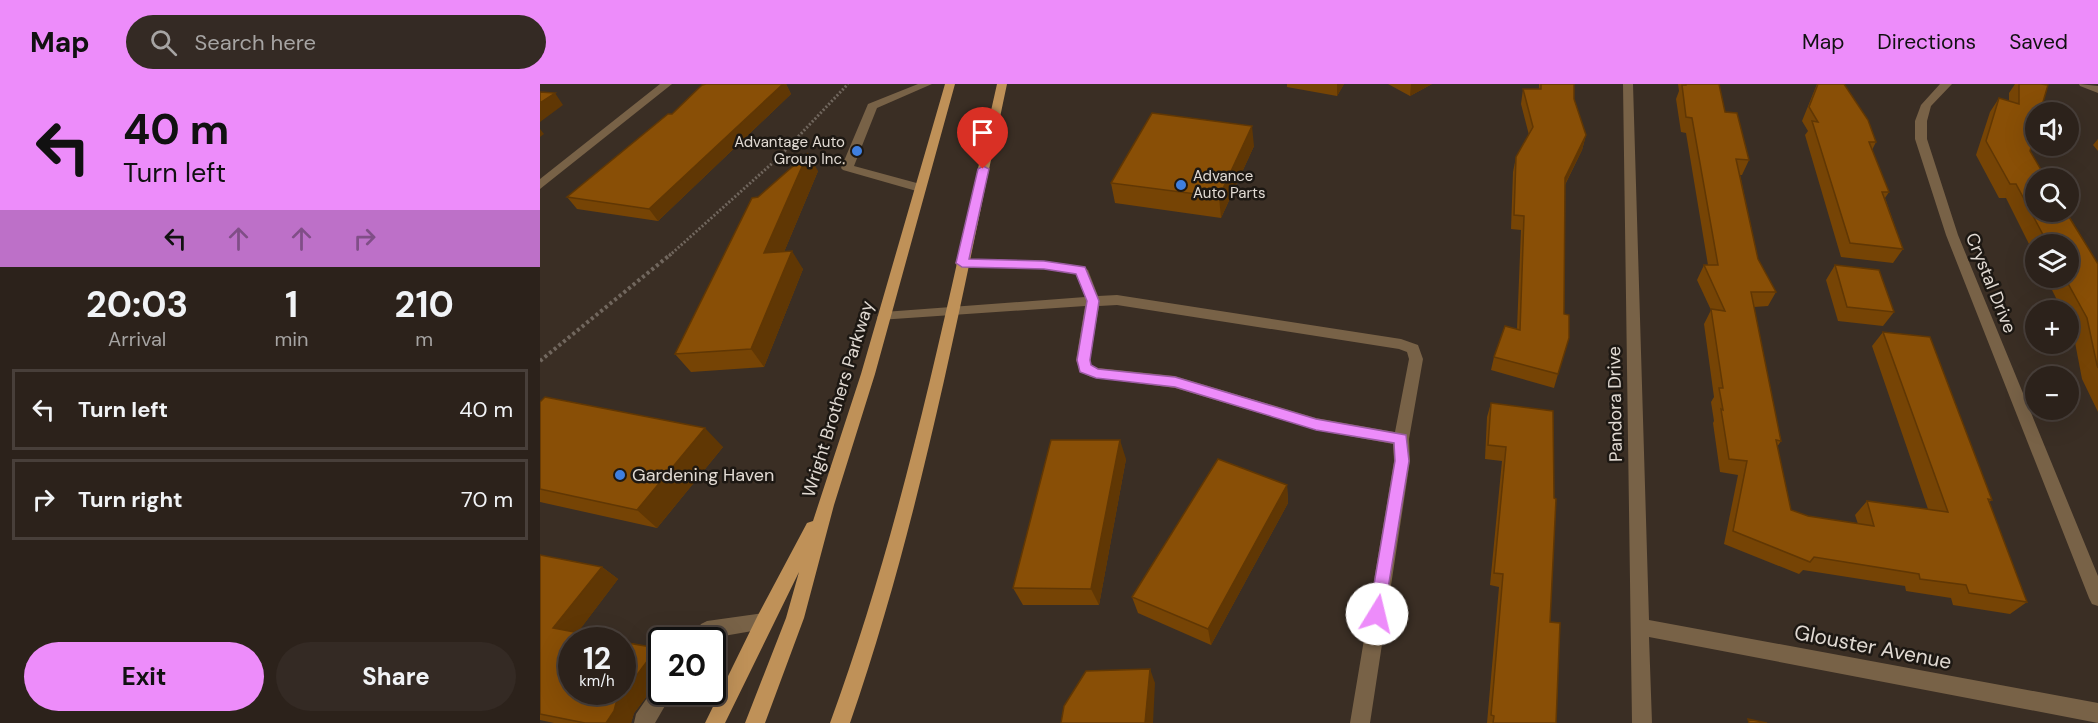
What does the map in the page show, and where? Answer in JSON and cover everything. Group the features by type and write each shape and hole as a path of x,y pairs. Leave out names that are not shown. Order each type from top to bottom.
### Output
{"main road":[{"name":"Wright Brothers Parkway","path":"755,723 795,618 950,84"},
{"path":"840,723 866,650 911,494 1002,84"},
{"path":"715,723 764,621 826,505"}],"street":[{"path":"540,185 667,84"},
{"path":"920,188 847,168 872,106 927,84"},
{"name":"Pandora Drive","path":"1628,84 1642,723"},
{"name":"Crystal Drive","path":"1947,84 1939,89 1926,105 1921,121 1921,139 1952,235 2098,598"},
{"path":"2084,84 2098,90"},
{"path":"962,263 1044,265 1081,270 1093,301 1083,360 1085,368 1096,373 1175,382 1316,424 1401,439"},
{"path":"884,317 1117,300 1389,342 1413,349 1416,359 1401,439 1402,461 1360,723"},
{"path":"726,627 764,621"},
{"name":"Glouster Avenue","path":"1640,627 2098,713"},
{"path":"645,723 643,721 654,705"}],"path":[{"path":"540,361 680,245 772,163 848,84"}],"building":[{"path":"783,84 649,209 567,197 668,114 672,114 702,85"},
{"path":"1541,84 1574,84 1574,99 1586,135 1565,178 1564,314 1569,315 1569,338 1558,374 1494,357 1505,326 1520,330 1524,216 1514,215 1516,157 1533,127 1523,89 1541,89"},
{"path":"1719,84 1725,112 1737,113 1749,160 1736,159 1758,259 1776,292 1751,292 1781,441 1776,440 1791,510 1808,516 1874,526 1867,501 1948,512 1883,332 1930,337 1992,500 1988,499 2027,602 1969,593 1966,585 1920,579 1919,574 1814,557 1810,562 1733,531 1747,461 1729,459 1719,388 1723,388 1711,309 1725,311 1704,265 1718,265 1692,118 1686,117 1682,85"},
{"path":"1818,84 1844,84 1868,120 1876,142 1869,142 1889,192 1882,192 1903,249 1850,243 1812,121 1818,122 1809,107"},
{"path":"2019,84 2048,85 2043,102 2025,102 2025,156 2033,156 2040,168 2025,168 2025,201 2016,184 2010,184 1986,141 1999,98 2019,104"},
{"path":"540,92 555,93 540,103"},
{"name":"Advance Auto Parts","path":"1152,113 1252,126 1219,197 1111,183"},
{"path":"808,153 764,253 792,251 751,349 675,354 752,198 758,197"},
{"path":"2036,222 2072,222 2098,264 2098,368 2087,318 2070,288 2079,288 2079,234 2043,234"},
{"path":"1835,265 1879,270 1894,312 1847,307"},
{"name":"Gardening Haven","path":"545,397 705,428 637,510 540,489 540,402"},
{"path":"1491,403 1553,411 1554,498 1556,499 1550,622 1560,623 1556,723 1493,723 1494,716 1491,715 1503,574 1494,573 1506,447 1488,445"},
{"path":"1051,440 1120,440 1091,589 1013,588"},
{"path":"1218,459 1287,485 1208,629 1132,597"},
{"path":"540,555 602,567 553,628 558,629 558,705 616,705 614,711 606,723 585,723 540,714"},
{"path":"636,644 648,646 648,660 636,676"},
{"path":"1150,669 1145,723 1061,723 1064,706 1086,671"},
{"path":"1748,719 1767,723 1749,723"}],"place":[{"name":"Advantage Auto Group Inc.","path":"857,151"},
{"name":"Advance Auto Parts","path":"1181,185"},
{"name":"Gardening Haven","path":"620,475"}],"route":[{"path":"983,169 962,263 1044,265 1081,270 1093,301 1083,360 1085,368 1096,373 1175,382 1316,424 1401,439 1402,461 1377,614"}]}
